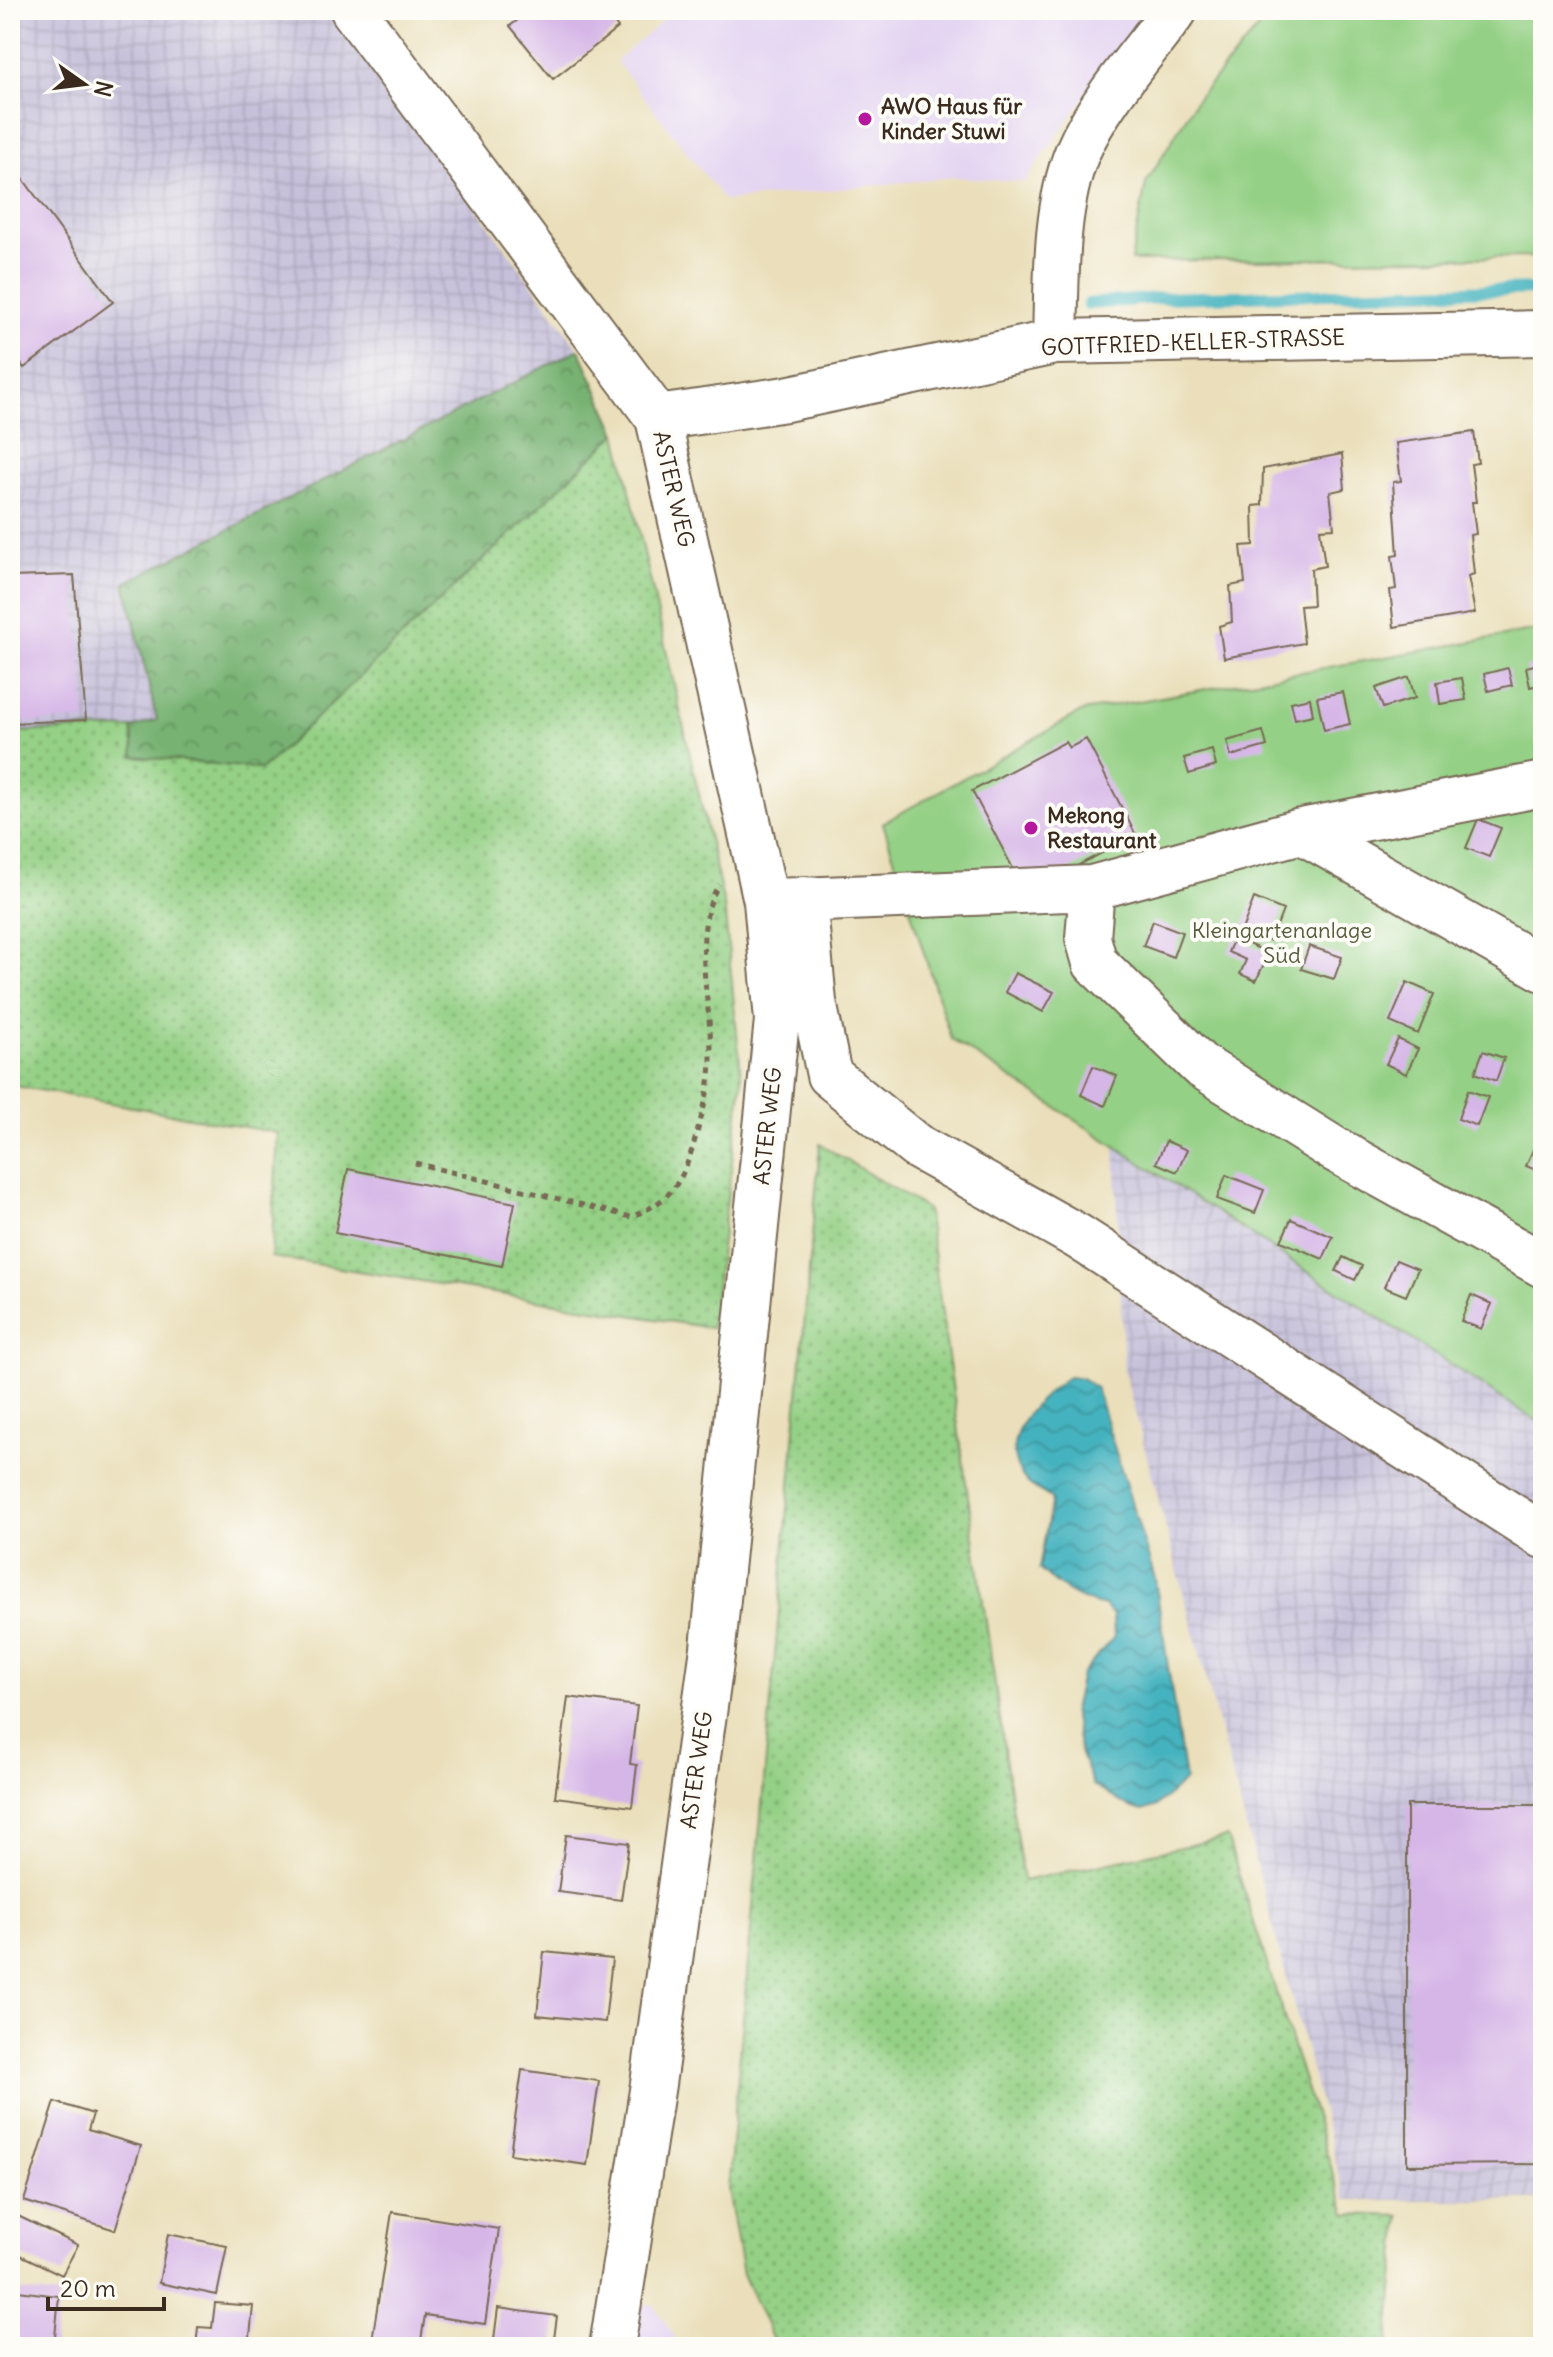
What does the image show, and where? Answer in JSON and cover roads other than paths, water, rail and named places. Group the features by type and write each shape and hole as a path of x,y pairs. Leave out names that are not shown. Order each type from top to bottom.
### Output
{"street":[{"name":"ASTER WEG","path":"353,10 658,418 756,858 785,900 777,1020 713,1648 653,2084 612,2347"},
{"path":"1055,342 1057,260 1077,153 1107,102 1175,10"},
{"name":"GOTTFRIED-KELLER-STRASSE","path":"658,418 786,399 1055,342 1543,333"},
{"path":"1543,784 1301,831 1092,888 785,900 814,1002 829,1075 916,1146 1077,1236 1543,1536"},
{"path":"1301,831 1543,969"},
{"path":"1092,888 1088,938 1095,963 1200,1065 1334,1149 1543,1265"}],"water":[{"path":"1068,1377 1082,1378 1096,1388 1155,1579 1185,1780 1157,1806 1143,1811 1129,1807 1093,1785 1080,1752 1073,1711 1081,1675 1114,1637 1113,1615 1105,1606 1069,1592 1039,1569 1052,1499 1026,1481 1017,1466 1014,1451 1016,1436 1032,1409"}],"waterway":[{"path":"1088,304 1159,298 1543,289"}],"place":[{"name":"AWO Haus für Kinder Stuwi","path":"865,119"},
{"name":"Mekong Restaurant","path":"1031,828"}],"park label":[{"name":"Kleingartenanlage Süd","path":"1282,942"}]}
